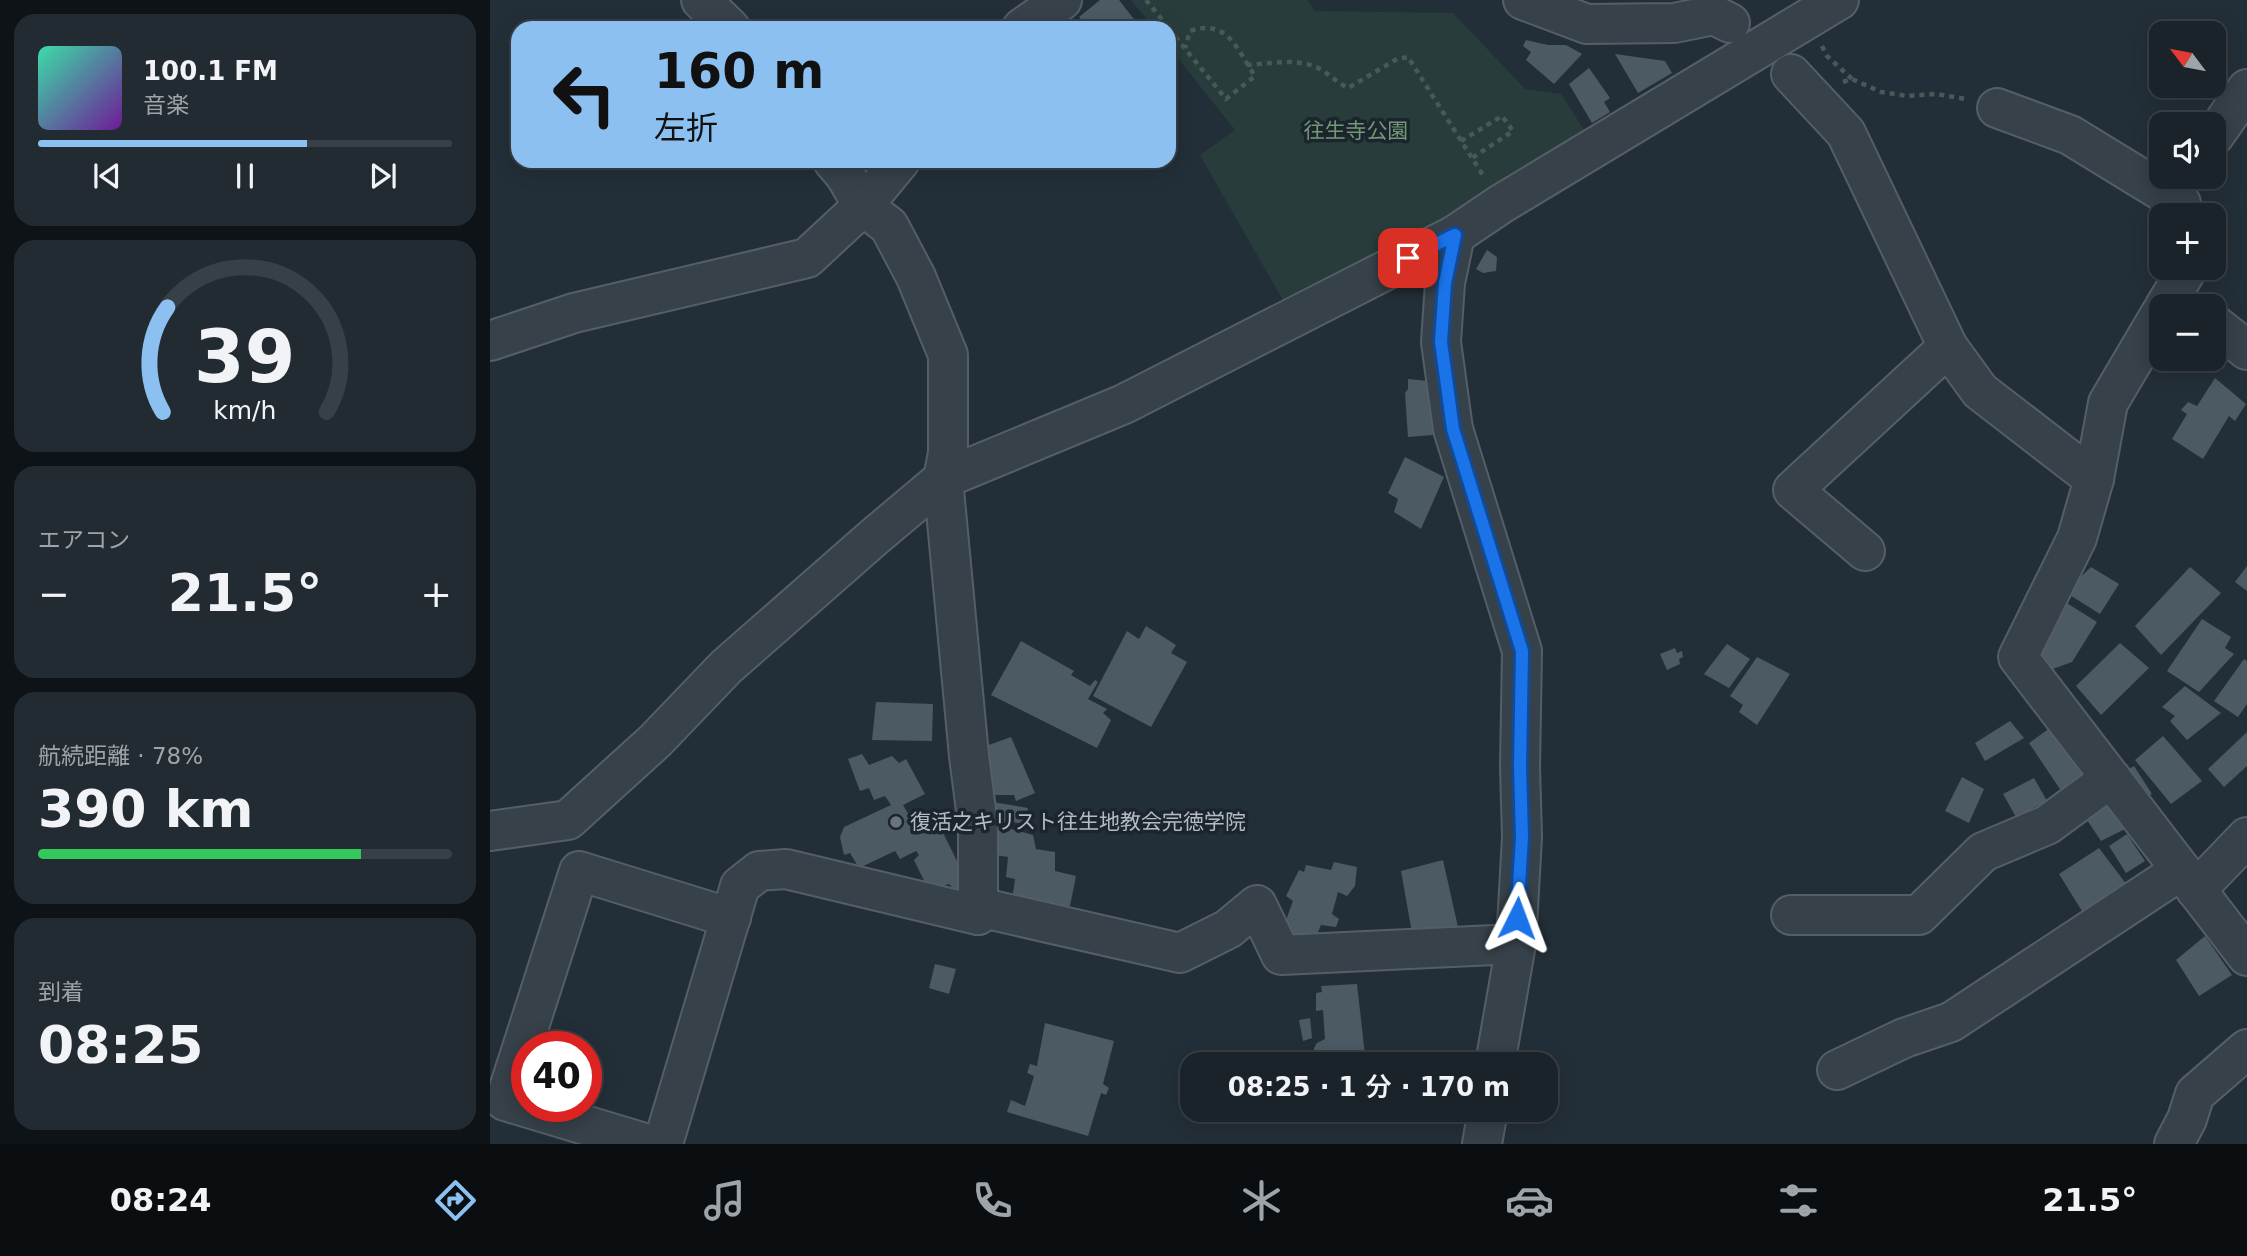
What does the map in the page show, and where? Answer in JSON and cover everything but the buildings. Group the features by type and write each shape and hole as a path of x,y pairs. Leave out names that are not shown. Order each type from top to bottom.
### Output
{"street":[{"path":"701,0 723,21"},
{"path":"1032,21 1062,0"},
{"path":"1523,0 1587,24 1674,23 1714,15 1730,23"},
{"path":"490,831 568,820 655,741 726,667 943,479 1124,404 1455,235 1501,204 1824,9"},
{"path":"1791,74 1846,133 1948,347 1980,391 2094,479"},
{"path":"2226,119 2247,89"},
{"path":"1997,108 2070,135 2190,198"},
{"path":"838,168 863,206 889,226 916,277 948,355 948,453 943,479 978,826 978,915"},
{"path":"490,341 573,313 807,258 863,206 894,168"},
{"path":"1455,235 1445,283 1441,342 1453,429 1522,651 1522,837 1516,944 1497,1052"},
{"path":"2226,333 2247,350"},
{"path":"2149,339 2108,403 2094,479 2077,538 2018,657 2247,956"},
{"path":"1865,551 1793,491 1948,347"},
{"path":"1791,915 1919,915 1983,852 2047,825 2111,778"},
{"path":"1838,1070 1904,1038 1951,1022 2188,880 2247,837"},
{"path":"663,1144 740,886 760,871 786,869 978,915 988,909 1180,953 1228,929 1257,905 1281,955 1516,944"},
{"path":"648,1144 505,1101 579,871 731,918"},
{"path":"2174,1144 2188,1119 2195,1094 2247,1049"},
{"path":"1482,1144 1486,1122"}],"path":[{"path":"1146,0 1163,21"},
{"path":"1824,9 1827,56 1852,79 1881,92 1907,96 1936,94 1997,108"},
{"path":"1176,37 1185,48 1226,99 1255,76 1230,39 1220,30 1205,26 1191,31 1185,48"},
{"path":"1247,65 1303,62 1320,69 1348,88 1397,59 1408,57 1501,204"},
{"path":"1842,83 1852,79"},
{"path":"1461,141 1502,116 1513,131 1472,158"}],"green space":[{"name":"往生寺公園","path":"1131,0 1307,0 1315,11 1453,13 1525,89 1561,94 1586,133 1288,309 1200,155 1235,130 1176,56 1176,21 1148,21"}],"place":[{"name":"復活之キリスト往生地教会完徳学院","path":"896,822"}],"route":[{"path":"1408,258 1455,235 1445,283 1441,342 1453,429 1522,651 1522,837 1517,918"}]}
